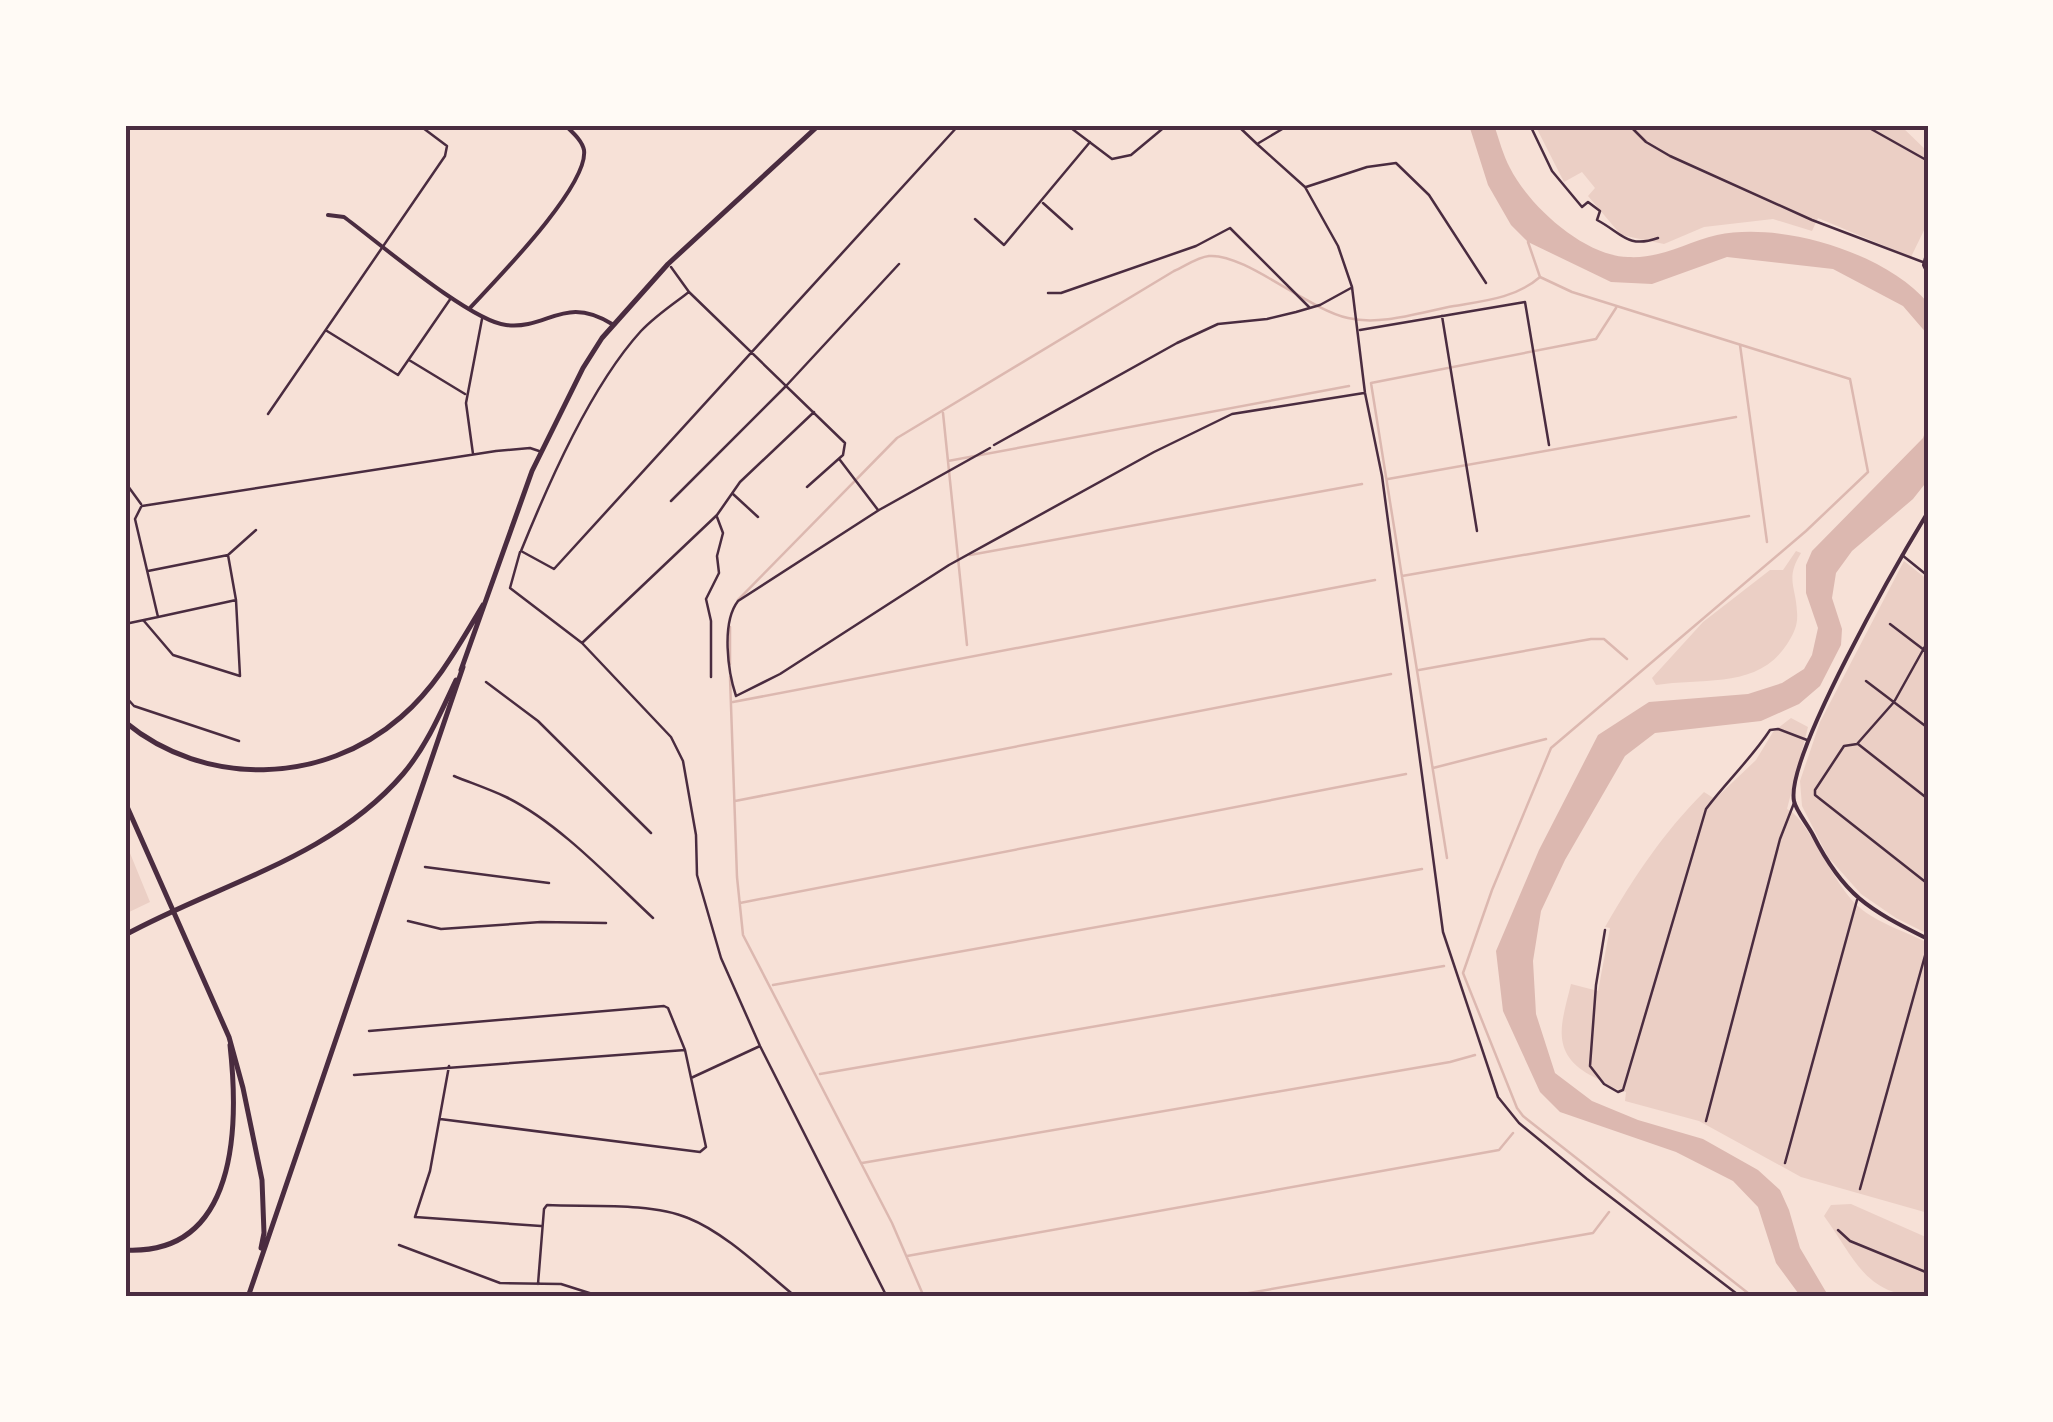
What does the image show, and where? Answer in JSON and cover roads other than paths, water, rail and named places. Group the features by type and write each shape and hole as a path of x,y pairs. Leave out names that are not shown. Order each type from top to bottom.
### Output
{"main road":[{"path":"248,1297 462,667 540,451 612,324 668,264 818,125"},
{"path":"125,722 173,752 211,766 278,771 320,760 374,736 400,718 442,674 490,594"},
{"path":"125,935 294,856 359,815 406,770 428,736 462,667"},
{"path":"125,802 229,1037 244,1088 262,1180 264,1234 253,1280"},
{"path":"125,1250 152,1249 175,1242 200,1224 217,1198 230,1157 233,1126 229,1037"}],"street":[{"path":"268,414 448,150 419,125"},
{"path":"469,309 523,251 577,176 583,146 565,125"},
{"path":"1068,125 1112,158 1132,155 1168,125"},
{"path":"1237,125 1305,187 1338,246 1352,287 1365,393 1382,476 1443,932 1503,1105 1587,1179 1741,1297"},
{"path":"1256,144 1289,125"},
{"path":"1530,125 1552,171 1582,207 1588,202 1600,211 1597,220 1617,230 1627,241 1642,244 1658,238"},
{"path":"1629,125 1646,142 1670,156 1812,220 1926,264"},
{"path":"1864,125 1928,161"},
{"path":"521,551 554,570 958,126"},
{"path":"975,219 1004,245 1090,142"},
{"path":"1305,187 1367,167 1396,163 1429,195 1486,283"},
{"path":"1042,202 1072,229"},
{"path":"328,215 344,216 482,317 512,325 574,312 612,324"},
{"path":"1048,293 1061,293 1179,252 1230,228 1310,308"},
{"path":"1928,250 1928,272"},
{"path":"668,264 690,292 845,443 840,459 807,487"},
{"path":"671,501 786,386 899,264"},
{"path":"1352,287 1310,308 1267,320 1218,324 1177,343 878,510 738,601 732,609 728,631 734,694 740,697 949,565 1232,414 1365,393"},
{"path":"690,292 648,325 614,366 548,486 510,588 582,644 671,737 684,761 696,835 697,876 721,958 760,1046 887,1297"},
{"path":"325,330 398,374 452,297"},
{"path":"1358,330 1520,301 1526,304 1548,446"},
{"path":"1442,315 1477,531"},
{"path":"473,454 466,394 482,317"},
{"path":"409,360 466,394"},
{"path":"582,644 717,516 740,482 814,412"},
{"path":"142,506 473,454 530,448 540,451"},
{"path":"840,459 878,510"},
{"path":"125,482 142,506"},
{"path":"732,493 758,517"},
{"path":"142,506 135,519 158,617"},
{"path":"1706,1120 1808,740 1928,512"},
{"path":"711,676 706,599 719,574 717,556 723,533 717,516"},
{"path":"146,572 228,555 256,530"},
{"path":"144,621 172,655 240,676 236,600 228,555"},
{"path":"1902,556 1928,576"},
{"path":"125,624 236,600"},
{"path":"1890,624 1928,653"},
{"path":"1928,641 1894,702 1857,744 1844,746 1814,790 1815,795 1928,884"},
{"path":"1866,681 1928,728"},
{"path":"486,682 538,721 651,833"},
{"path":"125,696 134,706 240,741"},
{"path":"1605,930 1590,1066 1609,1089 1623,1090 1706,809 1724,784 1752,758 1770,730 1808,740"},
{"path":"1857,744 1928,799"},
{"path":"454,776 508,798 530,812 606,873 653,918"},
{"path":"1794,802 1825,860 1858,900 1928,942 1860,1189"},
{"path":"424,866 549,883"},
{"path":"1785,1163 1858,900"},
{"path":"408,921 441,929 541,922 606,923"},
{"path":"370,1031 660,1005 668,1008 685,1050 706,1147 700,1152 440,1118"},
{"path":"690,1078 760,1046"},
{"path":"354,1075 685,1050"},
{"path":"450,1066 430,1171 415,1217 542,1226"},
{"path":"538,1284 547,1204 686,1216 796,1297"},
{"path":"1838,1230 1850,1241 1928,1272"},
{"path":"399,1245 500,1284 561,1284 602,1297"}],"waterway":[{"path":"1528,242 1540,277 1572,292 1850,379 1868,472 1806,531 1551,748 1492,890 1463,973 1523,1116 1753,1297"},
{"path":"738,600 897,438 1200,258 1224,257 1240,263 1332,313 1361,320 1401,317 1499,298 1540,277"},
{"path":"1447,858 1371,383 1596,339 1616,308"},
{"path":"1740,345 1767,542"},
{"path":"948,461 1349,386"},
{"path":"943,413 967,645"},
{"path":"1388,479 1736,417"},
{"path":"970,555 1362,484"},
{"path":"1402,576 1749,516"},
{"path":"733,702 1375,580"},
{"path":"730,627 730,664"},
{"path":"1419,670 1591,639 1604,639 1627,659"},
{"path":"735,801 1391,674"},
{"path":"730,677 737,877 743,935 892,1223 924,1297"},
{"path":"1433,768 1546,739"},
{"path":"740,903 1406,774"},
{"path":"773,985 1422,869"},
{"path":"820,1074 1444,966"},
{"path":"862,1163 1475,1055"},
{"path":"907,1256 1499,1150 1513,1133"},
{"path":"1226,1297 1593,1233 1609,1212"}]}
